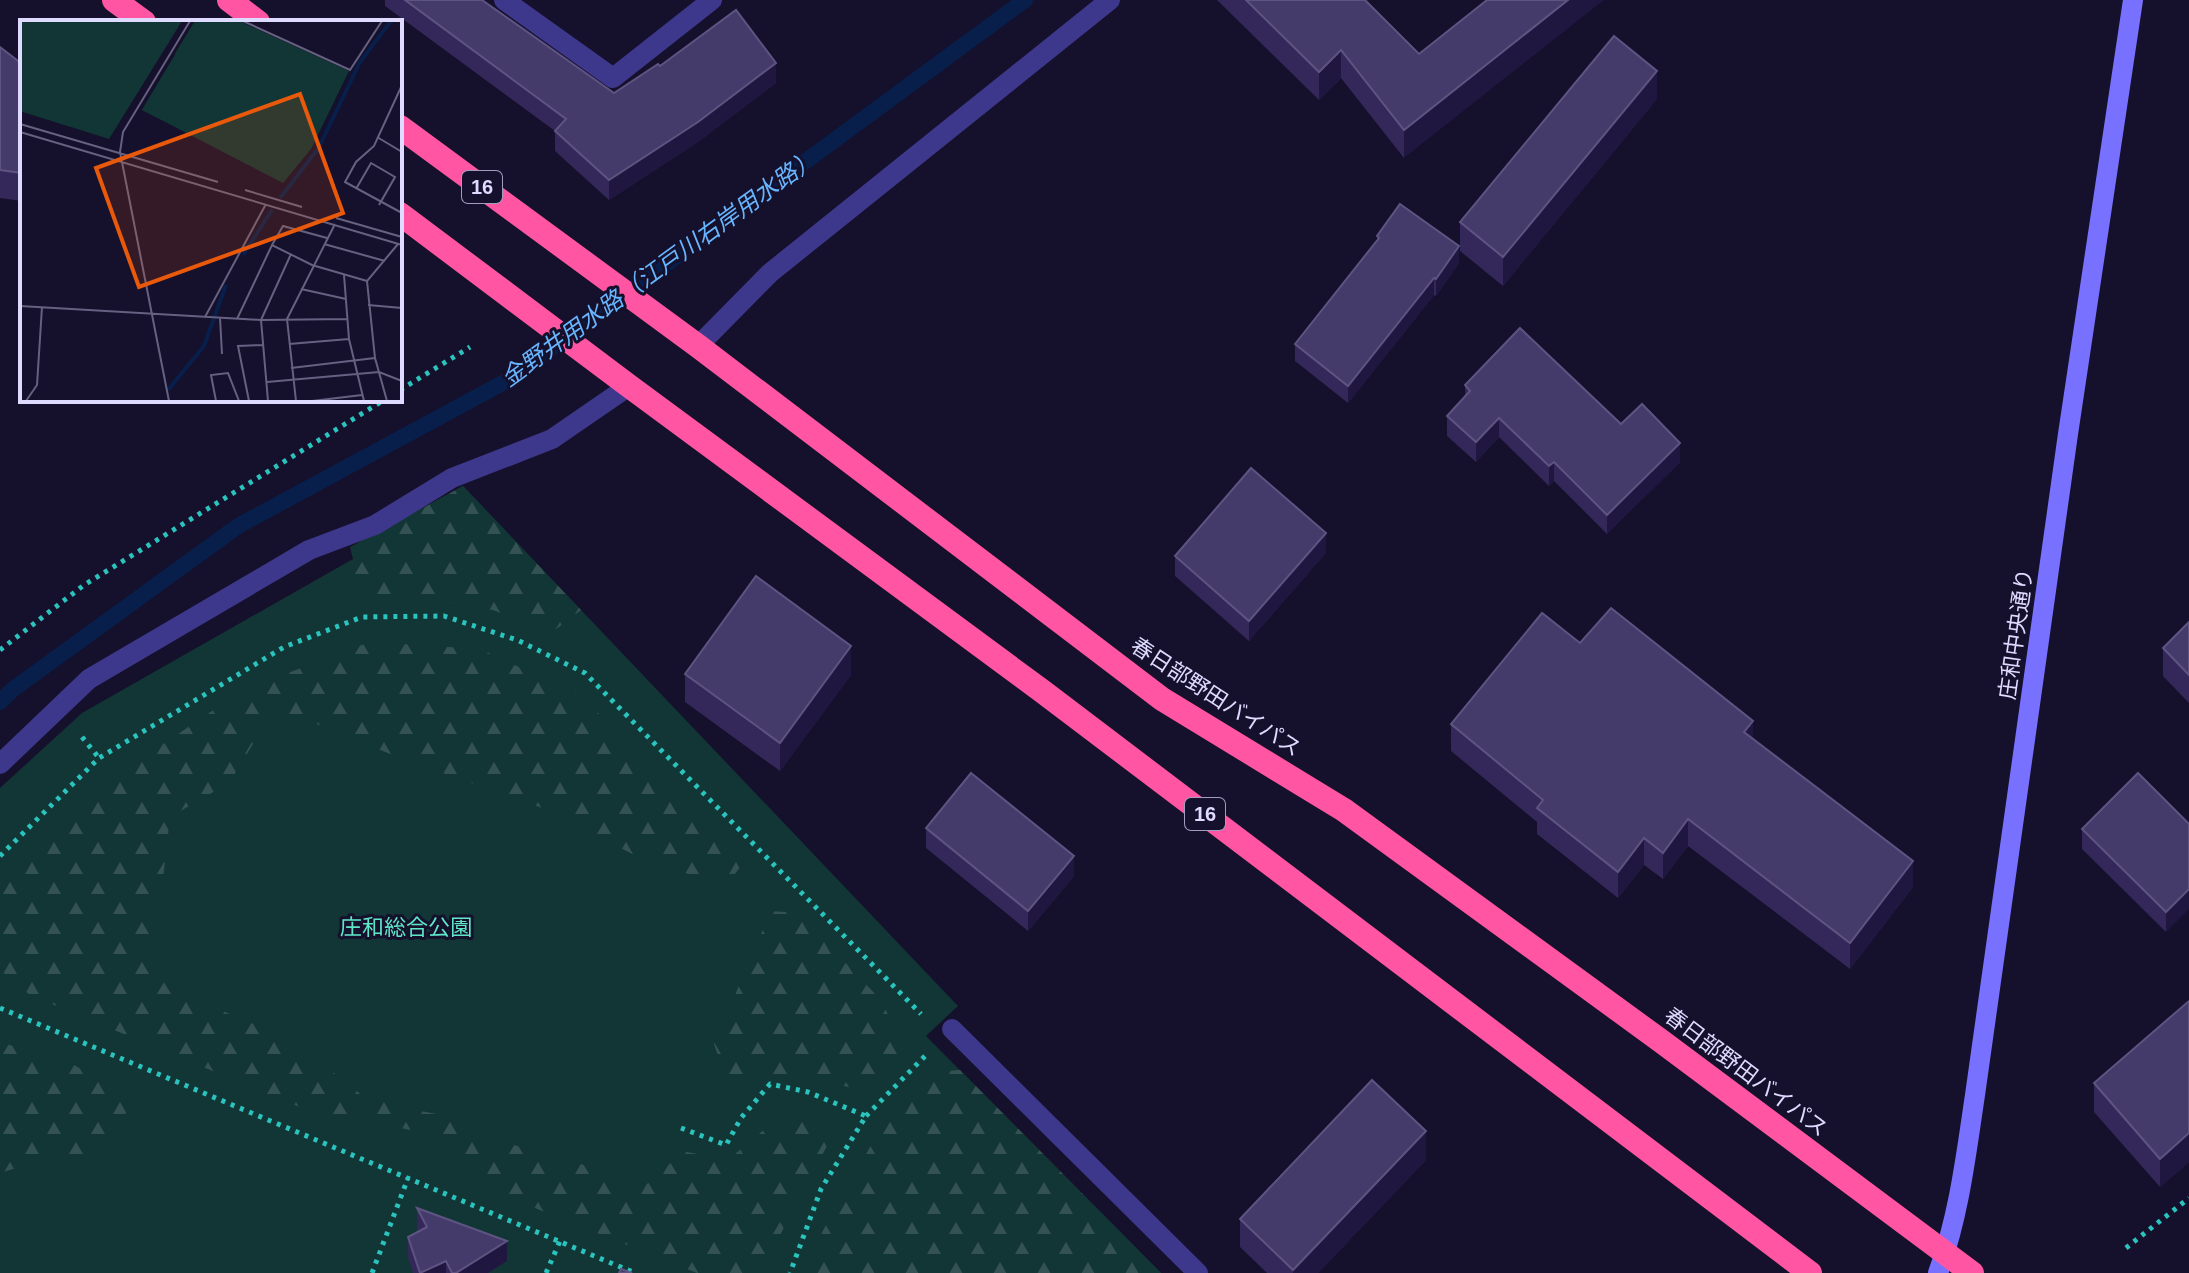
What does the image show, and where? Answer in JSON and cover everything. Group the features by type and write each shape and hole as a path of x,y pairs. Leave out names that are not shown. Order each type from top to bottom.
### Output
{"highway":[{"path":"114,0 141,20"},
{"path":"229,0 255,20"},
{"name":"春日部野田バイパス","path":"402,128 698,346 1162,699 1344,810 1661,1041 1942,1263 1972,1273"},
{"name":"16","path":"402,215 1055,700 1810,1273"}],"street":[{"path":"504,0 613,78 712,0"},
{"path":"698,346 770,273 1110,0"},
{"name":"庄和中央通り","path":"1942,1263 1962,1181 2133,0"},
{"path":"0,764 89,679 114,663 309,550 375,525 452,478 552,439 629,386"},
{"path":"952,1029 1198,1273"}],"path":[{"path":"402,389 470,347"},
{"path":"0,650 84,585 381,402"},
{"path":"0,856 99,758 284,647 362,617 444,616 517,640 585,673 927,1020"},
{"path":"77,731 99,758"},
{"path":"0,1008 635,1273"},
{"path":"790,1273 821,1189 866,1116 935,1046"},
{"path":"681,1128 726,1145 741,1118 770,1084 808,1092 866,1116"},
{"path":"372,1273 408,1178"},
{"path":"2126,1248 2189,1198"},
{"path":"546,1273 560,1241"}],"green space":[{"name":"庄和総合公園","path":"463,486 958,1006 926,1036 1161,1273 0,1273 0,788 82,713 353,559 350,547"},
{"path":"463,486 581,610 551,633 493,610 409,596 342,605 369,538"},
{"path":"370,642 480,649 581,696 746,860 725,886 640,858 548,810 400,758 297,716 270,716 229,783 170,817 161,897 142,954 168,988 299,1045 363,1096 443,1115 510,1144 573,1161 642,1187 656,1178 682,1151 728,1160 771,1124 808,1111 828,1144 760,1273 697,1273 475,1184 434,1135 387,1125 326,1118 30,995 0,970 0,891 116,776 243,690"},
{"path":"771,911 798,913 878,997 903,1040 894,1069 859,1090 805,1075 758,1074 730,1090 714,1044"},
{"path":"0,1042 74,1065 135,1100 98,1153 52,1157 0,1173"},
{"path":"960,1070 1161,1273 810,1273 820,1236 870,1147 921,1073"}],"building":[{"path":"405,0 482,0 614,93 658,64 660,66 736,10 776,63 698,122 609,180 555,131 566,119"},
{"path":"1246,0 1365,0 1419,54 1487,0 1568,0 1404,130 1341,50 1319,72"},
{"path":"1614,36 1657,71 1503,257 1460,222"},
{"path":"0,47 20,62 20,173 0,170"},
{"path":"1400,204 1459,246 1436,279 1348,386 1295,344 1379,238 1377,236"},
{"path":"1520,328 1621,424 1642,404 1680,443 1607,515 1554,462 1549,466 1499,418 1476,442 1447,416 1470,391 1465,385"},
{"path":"1251,468 1326,533 1249,621 1175,556"},
{"path":"756,576 851,646 780,743 685,674"},
{"path":"1611,608 1753,721 1744,732 1913,861 1850,943 1688,819 1663,853 1644,838 1618,872 1537,808 1543,800 1451,724 1542,613 1580,643"},
{"path":"2189,622 2189,675 2163,648"},
{"path":"971,773 1074,856 1028,911 926,828"},
{"path":"2138,773 2189,824 2189,889 2166,912 2082,829"},
{"path":"2189,1001 2189,1133 2160,1159 2094,1083"},
{"path":"1372,1080 1426,1131 1293,1270 1240,1219"},
{"path":"417,1208 507,1241 456,1273 452,1273 446,1261 420,1273 408,1237 427,1227"}],"waterway":[{"name":"金野井用水路（江戸川右岸用水路）","path":"0,702 12,690 238,526 510,379 1025,0"}]}
